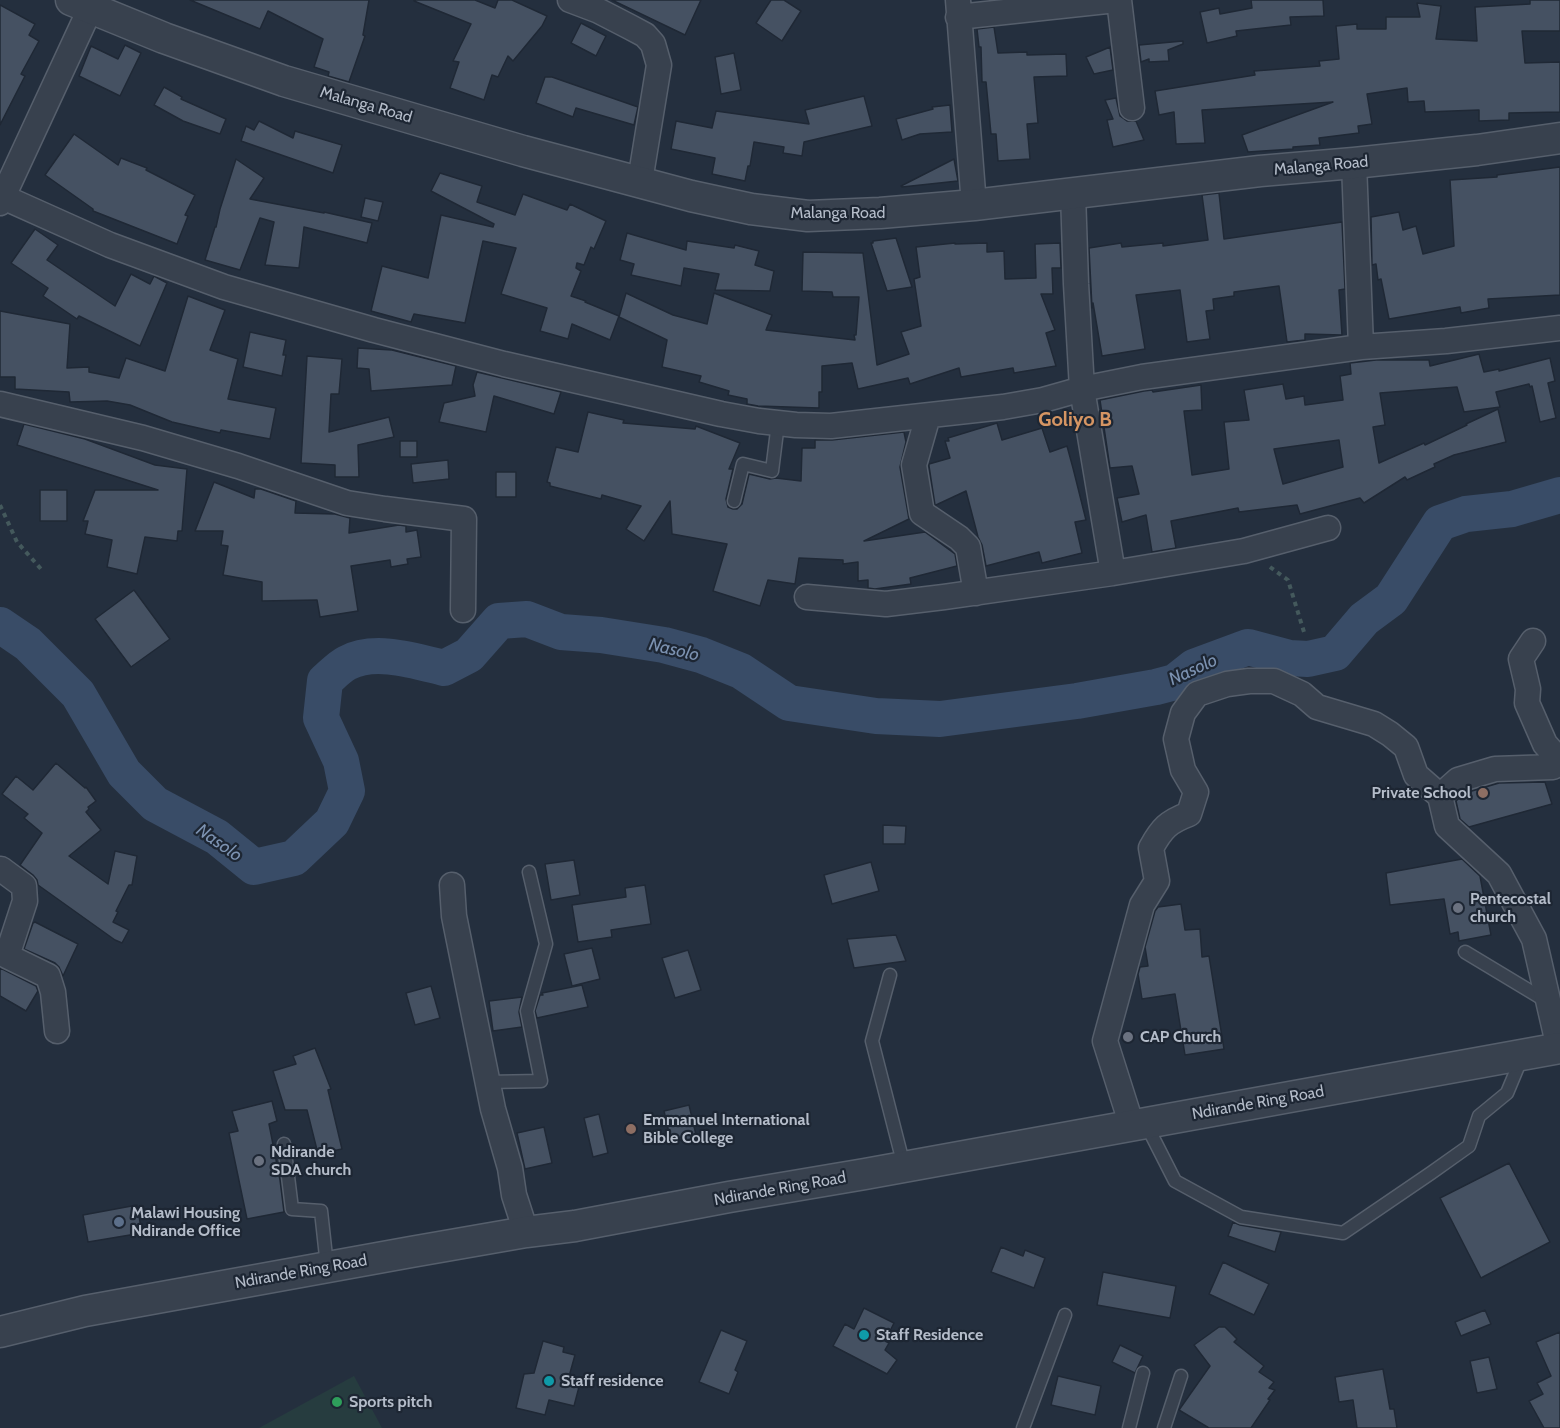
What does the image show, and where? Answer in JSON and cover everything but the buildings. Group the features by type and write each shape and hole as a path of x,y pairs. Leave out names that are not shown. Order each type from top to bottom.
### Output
{"street":[{"path":"570,0 602,6 645,35 653,44 657,54 659,65 640,181"},
{"path":"974,205 958,9 1118,0 1132,108"},
{"path":"81,4 1,200 110,244 235,290 504,364 721,414 796,425 831,426 1003,407 1142,377 1361,347 1446,341 1560,328"},
{"name":"Malanga Road","path":"81,4 164,38 284,81 523,151 691,196 751,209 808,216 974,205 1260,171 1495,148 1560,138"},
{"path":"1354,163 1361,347"},
{"path":"1073,192 1082,389 1113,573"},
{"path":"0,404 143,438 347,502 464,519 463,610"},
{"path":"928,416 914,465 922,513 959,538 968,547 976,592"},
{"path":"807,597 886,604 1113,573 1244,551 1328,528"},
{"path":"1440,796 1458,780 1495,769 1553,767 1557,762 1554,754 1545,744 1527,704 1528,689 1521,658 1533,641"},
{"path":"1138,1124 1105,1041 1142,905 1157,881 1151,848 1171,821 1189,814 1196,792 1183,770 1176,739 1183,712 1197,694 1227,684 1274,681 1302,694 1317,707 1374,724 1406,747 1416,775 1440,796 1447,826 1499,874 1534,939 1560,1048"},
{"path":"0,870 24,886 26,901 7,956 48,976 57,1031"},
{"path":"452,885 454,916 487,1082 510,1168 514,1195 526,1232"},
{"name":"Ndirande Ring Road","path":"0,1332 85,1311 526,1232 575,1226 1560,1048"}],"lane":[{"path":"734,501 743,464 772,471 778,423"},
{"path":"487,1082 541,1082 527,1011 546,944 529,872"},
{"path":"1465,952 1549,1002"},
{"path":"890,975 872,1041 904,1167"},
{"path":"1138,1124 1175,1181 1241,1217 1343,1233 1469,1146 1479,1116 1507,1093 1523,1054"},
{"path":"284,1144 292,1209 321,1210 327,1267"},
{"path":"1023,1428 1065,1315"},
{"path":"1129,1428 1143,1373"},
{"path":"1164,1428 1181,1376"}],"path":[{"path":"0,505 17,542 41,569"},
{"path":"1244,551 1264,562 1288,580 1304,632"}],"green space":[{"name":"Sports pitch","path":"354,1376 382,1428 259,1428"}],"waterway":[{"name":"Nasolo","path":"0,625 28,644 78,694 124,773 155,804 217,837 254,867 294,858 332,822 347,791 341,761 321,718 325,681 338,669 358,659 370,656 395,657 444,668 469,655 499,621 527,619 561,632 601,635 664,645 701,655 741,671 789,703 876,716 940,719 1077,701 1175,682 1194,667 1248,647 1289,658 1308,659 1335,653 1364,619 1391,599 1440,523 1466,514 1512,509 1560,495"}],"place":[{"name":"Private School","path":"1483,793"},
{"name":"Pentecostal church","path":"1458,908"},
{"name":"CAP Church","path":"1128,1037"},
{"name":"Emmanuel International Bible College","path":"631,1129"},
{"name":"Ndirande SDA church","path":"259,1161"},
{"name":"Malawi Housing Ndirande Office","path":"119,1222"},
{"name":"Staff Residence","path":"864,1335"},
{"name":"Staff residence","path":"549,1381"},
{"name":"Sports pitch","path":"337,1402"}],"district":[{"name":"Goliyo B","path":"1075,420"}]}
